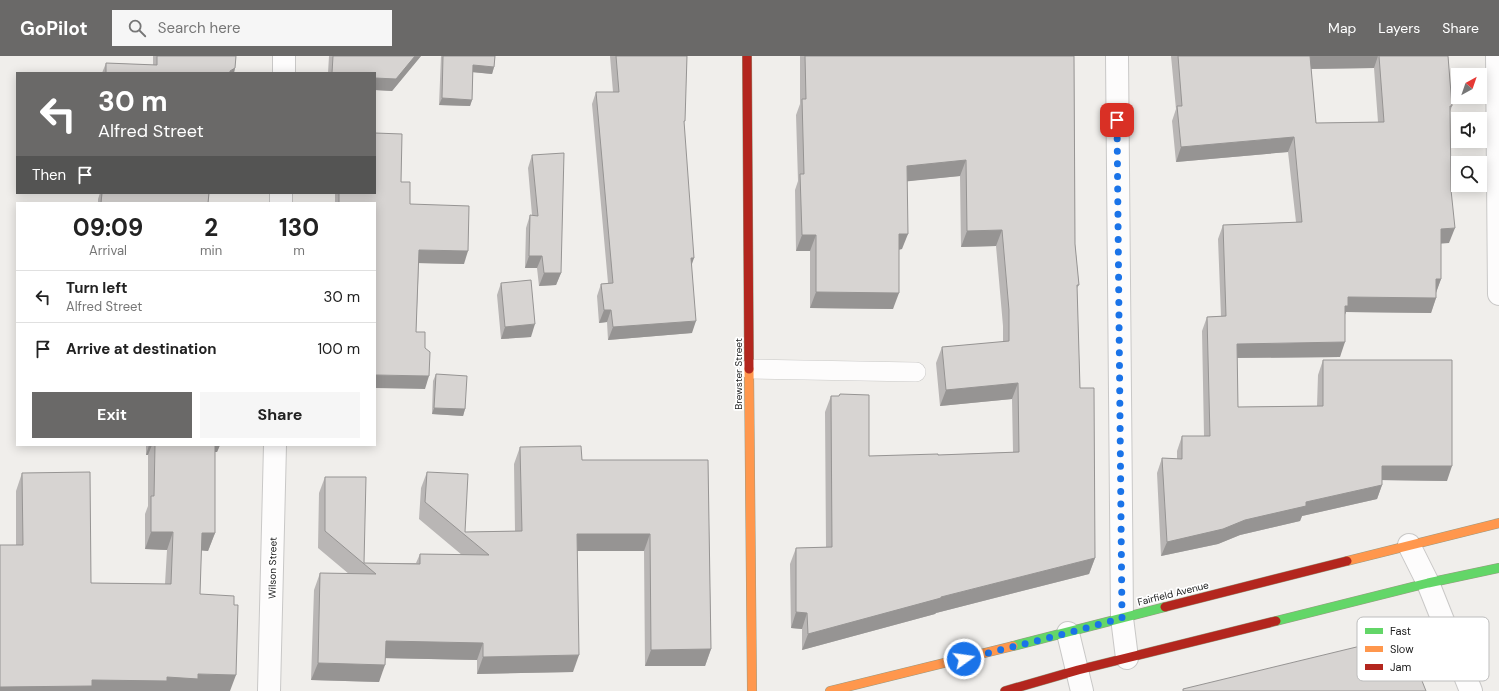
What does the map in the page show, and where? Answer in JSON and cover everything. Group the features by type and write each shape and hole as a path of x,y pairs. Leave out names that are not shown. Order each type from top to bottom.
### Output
{"main road":[{"name":"Brewster Street","path":"747,56 752,691"},
{"name":"Fairfield Avenue","path":"830,691 1068,633 1409,545 1499,524"},
{"path":"1005,691 1080,681 1127,658 1428,582 1499,568"}],"street":[{"path":"284,56 284,72"},
{"path":"1117,56 1122,618 1127,658"},
{"path":"1497,56 1499,294"},
{"name":"Wilson Street","path":"269,691 275,446"},
{"path":"1409,545 1428,582 1442,617"},
{"path":"1068,633 1080,681"},
{"path":"1467,681 1471,691"}],"lane":[{"path":"749,369 916,372"}],"building":[{"path":"157,56 236,56 235,68 230,72 106,72 106,63 157,65"},
{"path":"333,56 415,56 396,79 376,78 376,72 332,72"},
{"path":"443,56 495,56 494,67 473,65 472,100 442,98"},
{"path":"616,56 687,56 684,121 694,258 691,258 696,321 613,327 611,310 604,310 601,284 613,283 596,92 619,92"},
{"path":"805,56 1074,56 1075,244 1079,285 1077,285 1080,388 1094,388 1095,558 941,597 808,634 807,613 796,612 796,548 832,547 831,396 839,396 840,394 869,395 869,456 1019,452 1018,383 946,390 942,347 1009,341 1009,310 1002,230 967,231 966,160 907,166 908,234 899,234 899,293 816,292 816,235 802,235 800,174 804,174 802,99 806,99"},
{"path":"1178,56 1310,56 1316,123 1384,122 1379,56 1448,56 1452,106 1450,106 1451,192 1455,228 1441,229 1441,279 1436,279 1436,298 1348,297 1348,306 1345,306 1345,342 1237,344 1238,407 1323,406 1323,360 1452,360 1452,466 1382,466 1382,485 1306,502 1306,506 1245,520 1223,529 1167,542 1162,458 1182,459 1182,436 1210,436 1207,317 1226,316 1223,225 1302,222 1294,137 1181,147 1177,106 1182,106"},
{"path":"376,133 402,134 401,182 410,182 410,204 469,206 468,251 419,250 416,332 425,332 425,348 430,352 429,376 376,375 376,202 339,202 339,194 376,194"},
{"path":"564,153 561,273 544,273 542,256 529,256 530,215 538,216 532,155"},
{"path":"102,194 209,194 208,202 101,202"},
{"path":"531,280 535,324 505,327 501,283"},
{"path":"436,374 467,376 465,409 434,408"},
{"path":"155,446 215,446 215,533 202,533 200,594 234,596 234,605 238,605 236,675 198,674 198,679 167,677 167,681 92,680 92,686 0,687 0,545 23,545 22,473 90,472 91,583 171,584 173,532 151,532 151,496 154,496"},
{"path":"581,446 582,460 708,460 711,649 651,650 650,534 577,534 579,655 483,657 483,643 386,641 385,665 318,663 320,573 376,574 325,531 325,477 366,477 364,563 420,564 420,554 489,555 425,502 427,472 468,474 465,532 522,531 520,447"},
{"path":"1357,647 1357,681 1422,681 1426,691 1183,691 1183,689"}],"traffic: fast":[{"path":"1276,621 1428,583 1499,568"},
{"path":"1013,646 1165,607"}],"traffic: slow":[{"path":"749,369 752,691"},
{"path":"1347,561 1499,523"},
{"path":"830,691 1013,646"}],"traffic: jam":[{"path":"747,56 749,369"},
{"path":"1165,607 1347,561"},
{"path":"1005,691 1078,670 1276,621"}],"route":[{"path":"964,659 1122,618 1117,120"}]}
